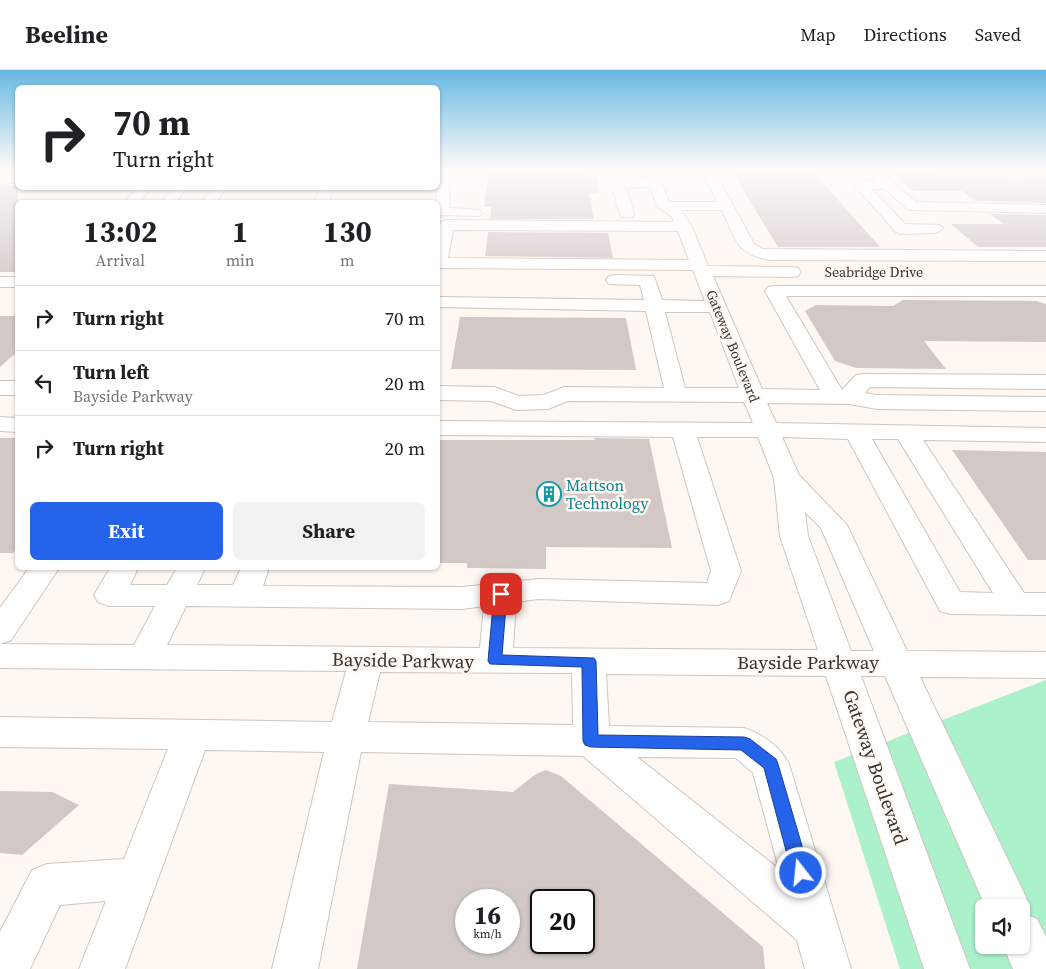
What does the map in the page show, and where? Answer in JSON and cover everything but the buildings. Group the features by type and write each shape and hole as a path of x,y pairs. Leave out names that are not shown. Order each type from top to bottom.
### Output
{"street":[{"path":"444,212 628,220 686,212"},
{"path":"626,212 637,251"},
{"path":"729,212 748,247 758,253 770,255 1046,256"},
{"path":"886,212 902,229 935,228"},
{"path":"918,212 982,273"},
{"name":"Gateway Boulevard","path":"679,213 787,478 794,536 947,969"},
{"name":"Seabridge Drive","path":"440,258 446,225 628,220"},
{"name":"Seabridge Drive","path":"440,263 637,251 701,268 812,272"},
{"path":"440,278 648,280 654,298 676,394"},
{"path":"0,282 15,282"},
{"path":"440,290 654,298 717,307"},
{"path":"843,397 774,290 1046,291"},
{"path":"440,302 654,298"},
{"path":"982,381 970,367 1046,366"},
{"path":"843,397 864,380 1046,382"},
{"path":"0,388 15,388"},
{"path":"440,393 494,394 516,402 548,402 564,394 676,394 843,397 876,402 1046,404"},
{"path":"0,424 15,424"},
{"path":"440,428 767,430 1046,435"},
{"path":"123,570 109,594 462,598 538,589 718,594 726,570 683,430"},
{"path":"856,432 951,603 1046,604"},
{"path":"906,433 1015,603"},
{"name":"Gateway Boulevard","path":"787,478 833,525 1004,899"},
{"path":"144,657 190,570"},
{"path":"244,596 254,570"},
{"path":"0,632 24,583"},
{"path":"495,661 501,594"},
{"name":"Bayside Parkway","path":"0,656 1046,665"},
{"path":"295,969 346,737 366,659"},
{"path":"589,661 591,741 816,927"},
{"path":"0,732 744,743 770,764 828,969"},
{"path":"102,969 192,734"},
{"path":"6,969 47,885 137,878"},
{"path":"1030,954 1037,969"}],"green space":[{"path":"1046,680 1046,969 900,969 834,762"}],"place":[{"name":"Mattson Technology","path":"549,494"}],"route":[{"path":"501,594 495,661 589,661 591,741 744,743 770,764 801,873"}]}
